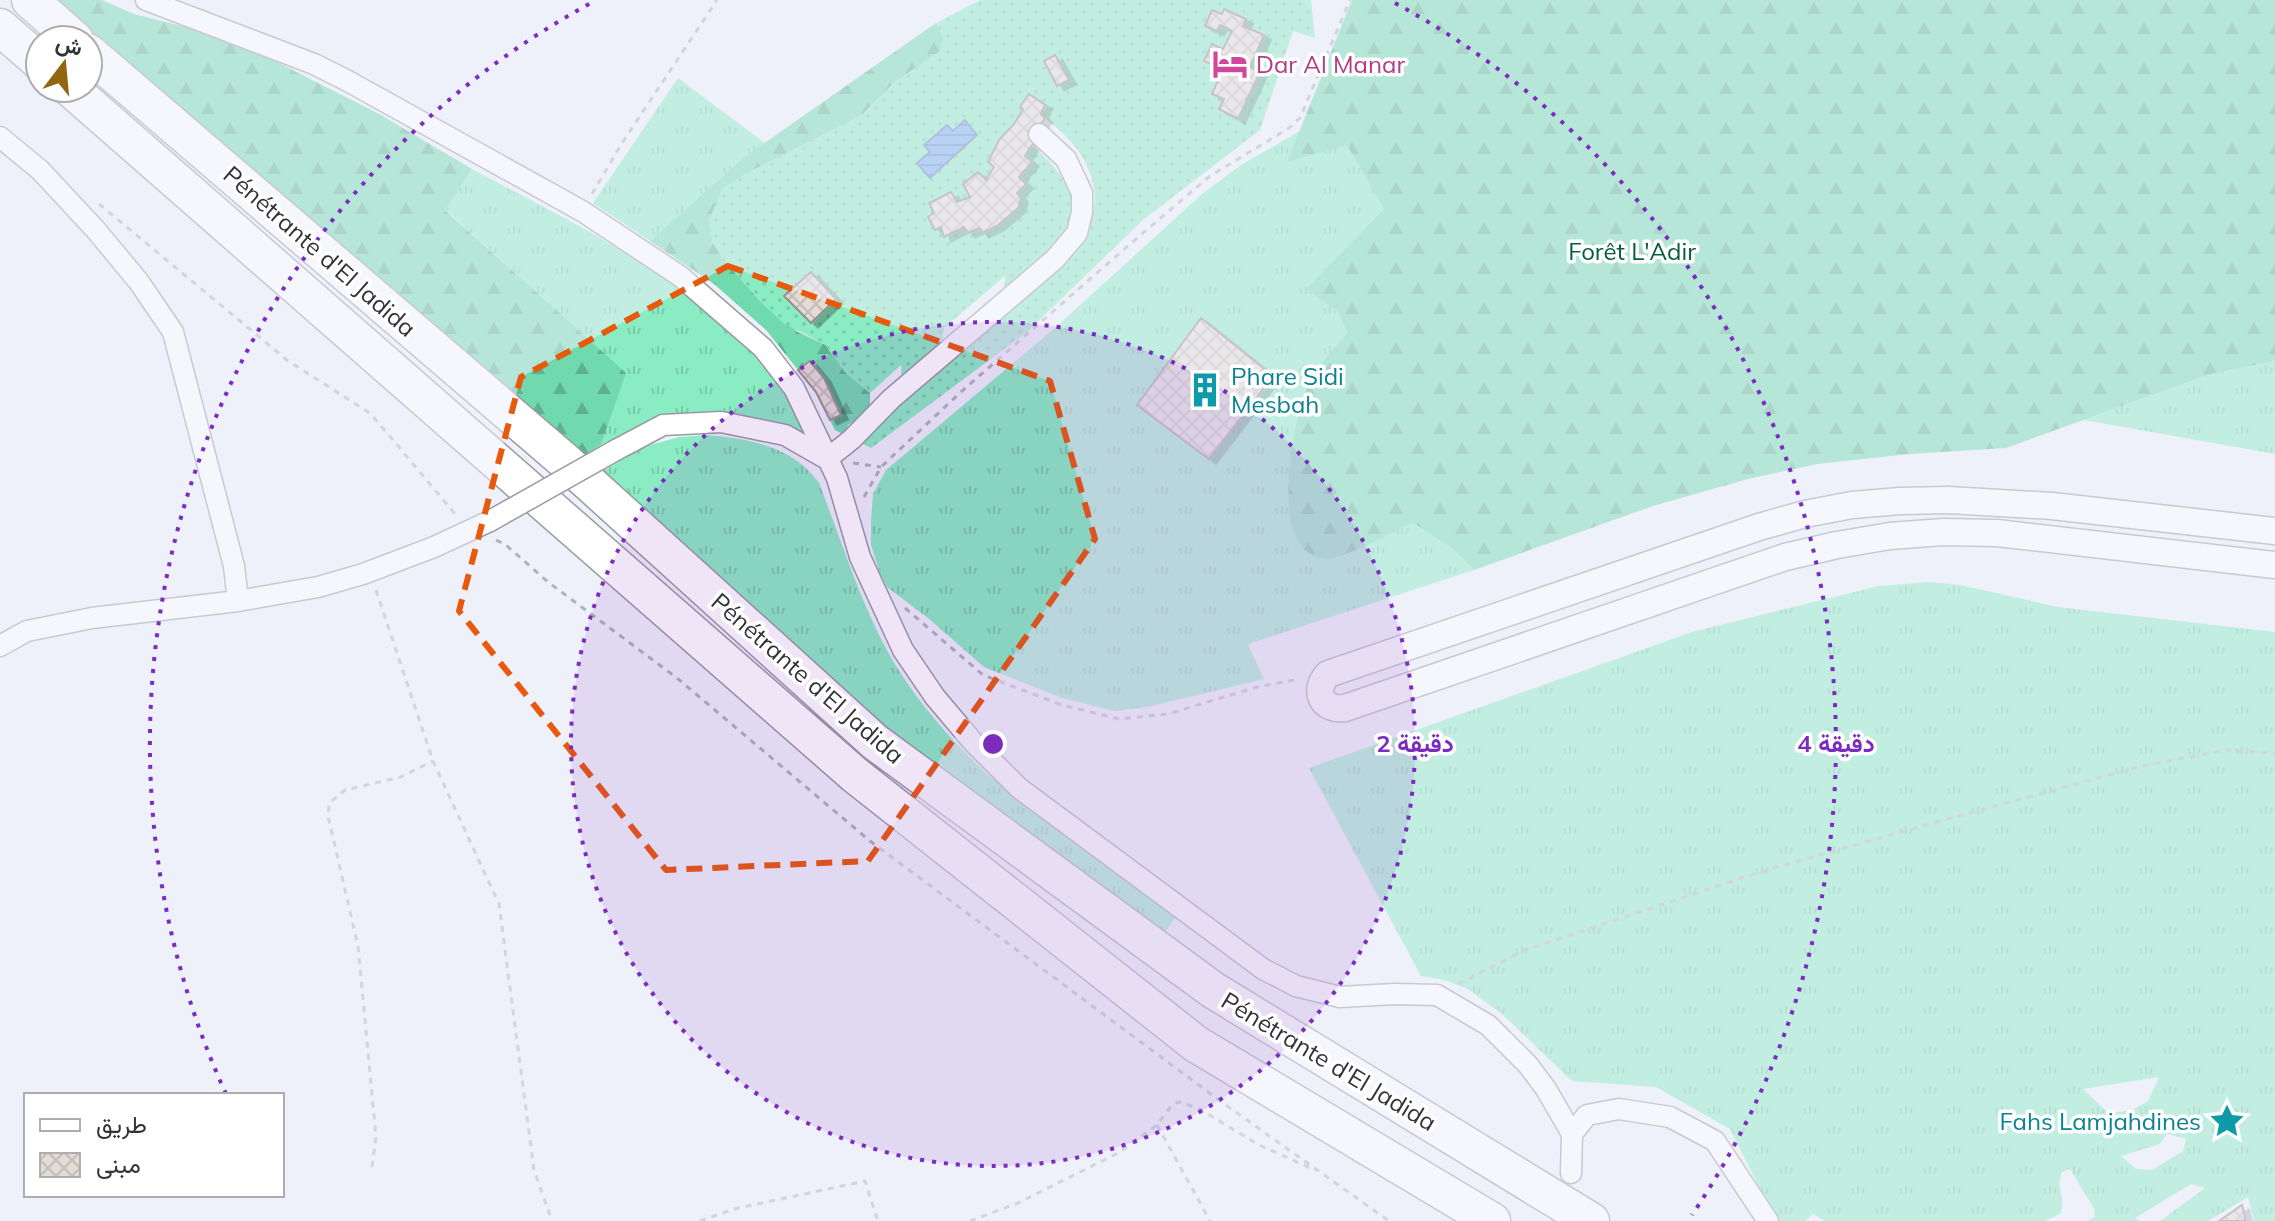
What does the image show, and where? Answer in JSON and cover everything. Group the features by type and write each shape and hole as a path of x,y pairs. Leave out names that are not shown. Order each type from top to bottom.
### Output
{"highway":[{"path":"30,0 57,24"},
{"path":"0,27 24,48"},
{"name":"Pénétrante d'El Jadida","path":"104,66 567,463 875,742 1213,990 1591,1221"},
{"name":"Pénétrante d'El Jadida","path":"88,104 855,775 1196,1044 1492,1221"}],"street":[{"path":"146,0 314,64 582,211 680,276 763,348 794,388 837,478 860,557 903,650 935,697 973,742 1019,788 1263,969 1296,986 1340,997 1437,995 1488,1025 1528,1065 1572,1134 1571,1173"},
{"path":"827,459 1073,240 1082,212 1082,193 1066,159 1039,134"},
{"path":"0,137 40,170 95,229 139,282 173,332 234,566 238,601"},
{"path":"0,646 27,631 138,611 238,601 318,587 370,570 482,526 663,425 721,422 785,435 827,459"},
{"path":"2275,531 2000,502 1900,501 1852,505 1759,527 1328,674 1321,681 1319,690 1327,706 1345,708 1785,557 1890,536 1943,532 1997,533 2275,565"},
{"path":"1572,1134 1587,1115 1619,1109 1670,1117 1715,1141 1768,1221"}],"path":[{"path":"582,211 622,143 717,0"},
{"path":"850,521 881,467 962,391 1210,176 1289,128 1300,118 1350,0"},
{"path":"89,196 287,360 371,414 461,521 482,526 548,582 677,678 870,841 1389,1221"},
{"path":"370,570 433,761 499,904 534,1170 552,1221"},
{"path":"876,586 934,630 983,675 1062,705 1119,719 1168,714 1257,687 1328,674"},
{"path":"1437,995 1525,950 1766,870 2142,766 2226,750 2275,753"},
{"path":"372,1167 376,1137 358,946 328,816 329,803 345,790 401,777 433,761"},
{"path":"970,1221 1018,1203 1120,1152 1157,1125 1172,1105 1179,1102 1187,1103 1259,1145 1322,1173"},
{"path":"1157,1125 1210,1221"},
{"path":"700,1221 734,1209 865,1181 878,1221"}],"highlighted area":[{"path":"728,266 1050,381 1095,539 868,861 666,870 459,611 521,377"}],"green space":[{"path":"44,0 102,0 134,14 190,28 279,63 381,115 472,169 445,210 626,373 601,445 576,460 104,52 104,24 72,24"},
{"path":"980,0 1311,0 1315,38 1293,31 1260,130 1143,220 1027,332 871,448 859,442 885,411 1084,238 1091,220 1094,187 1082,156 1059,129 1044,118 1037,128 1041,131 1032,145 1052,164 1067,186 1073,210 1065,237 1004,292 1005,276 944,328 942,345 902,379 901,365 870,393 845,372 826,345 783,323 761,302 722,258 712,241 709,220 722,189 745,174 862,115 895,82 940,51 944,39 936,23"},
{"name":"Forêt L'Adir","path":"1352,0 2275,0 2275,361 2211,374 2006,448 1817,464 1748,479 1653,506 1474,570 1453,549 1413,523 1334,558 1327,559 1308,552 1296,536 1290,513 1288,486 1291,457 1307,388 1325,359 1347,333 1338,312 1306,289 1384,209 1347,145 1287,162"},
{"path":"936,23 944,39 940,51 895,82 862,115 746,174 712,241 722,258 761,302 798,332 826,345 845,372 870,393 870,412 848,425 845,435 835,430 830,420 840,414 824,378 810,361 798,370 766,330 714,284 650,241 743,158"},
{"path":"678,78 765,143 743,158 650,241 593,203"},
{"path":"1300,131 1288,160 1347,144 1384,209 1307,288 1338,312 1347,333 1309,384 1331,559 1413,523 1453,549 1474,570 1248,644 1264,679 1147,707 1115,711 1062,698 984,667 887,587 880,573 871,545 871,521 873,494 886,470 1056,327 1202,194 1241,165"},
{"path":"472,169 620,250 691,297 724,324 790,393 806,435 673,416 644,423 601,445 625,373 445,209"},
{"path":"2275,361 2275,454 2084,420 2211,374"},
{"path":"707,435 769,447 797,460 808,470 819,483 874,625 918,698 952,739 989,776 1176,917 1159,940 918,762 593,477 643,447 679,437"},
{"path":"1930,582 1960,585 2058,607 2275,632 2275,1221 2254,1221 2248,1197 2208,1221 2160,1221 2205,1188 2191,1184 2135,1218 2139,1221 2087,1221 2095,1217 2094,1209 2070,1169 2062,1172 2060,1178 2060,1214 2045,1221 1825,1221 1813,1214 1805,1221 1781,1221 1758,1185 1730,1129 1656,1087 1572,1081 1502,1014 1468,989 1421,976 1309,768 1692,632 1879,586","holes":["2159,1077 2148,1101 2134,1109 2114,1113 2105,1110 2083,1089","2167,1134 2186,1139 2183,1151 2152,1170 2136,1169 2121,1156 2160,1144"]}],"water":[{"path":"965,120 977,135 930,178 917,163 930,152 924,145 947,125 953,131"}],"building":[{"name":"Dar Al Manar","path":"1224,9 1246,19 1243,26 1264,35 1250,67 1260,72 1238,119 1219,109 1224,99 1212,94 1219,78 1211,74 1215,66 1204,61 1212,44 1223,49 1232,31 1220,25 1217,31 1205,26 1212,10 1222,14"},
{"path":"1055,55 1069,80 1057,86 1044,61"},
{"path":"1029,94 1045,105 1041,114 1045,118 1037,129 1041,131 1025,156 1032,162 1019,177 1026,184 1017,193 1021,198 1018,208 997,226 982,233 979,228 968,233 964,227 944,237 941,227 935,230 928,217 934,213 929,203 951,192 957,202 970,197 963,184 978,172 986,180 994,167 988,162 999,140 1014,124"},
{"path":"811,272 836,299 811,323 784,296"},
{"name":"Phare Sidi Mesbah","path":"1201,318 1273,376 1209,459 1137,405"},
{"path":"810,361 824,378 841,415 830,420 816,392 798,370"},
{"path":"2242,1205 2246,1221 2219,1221"}],"place":[{"name":"Dar Al Manar","path":"1230,64"},
{"name":"Phare Sidi Mesbah","path":"1205,390"},
{"name":"Fahs Lamjahdines","path":"2227,1121"}]}
